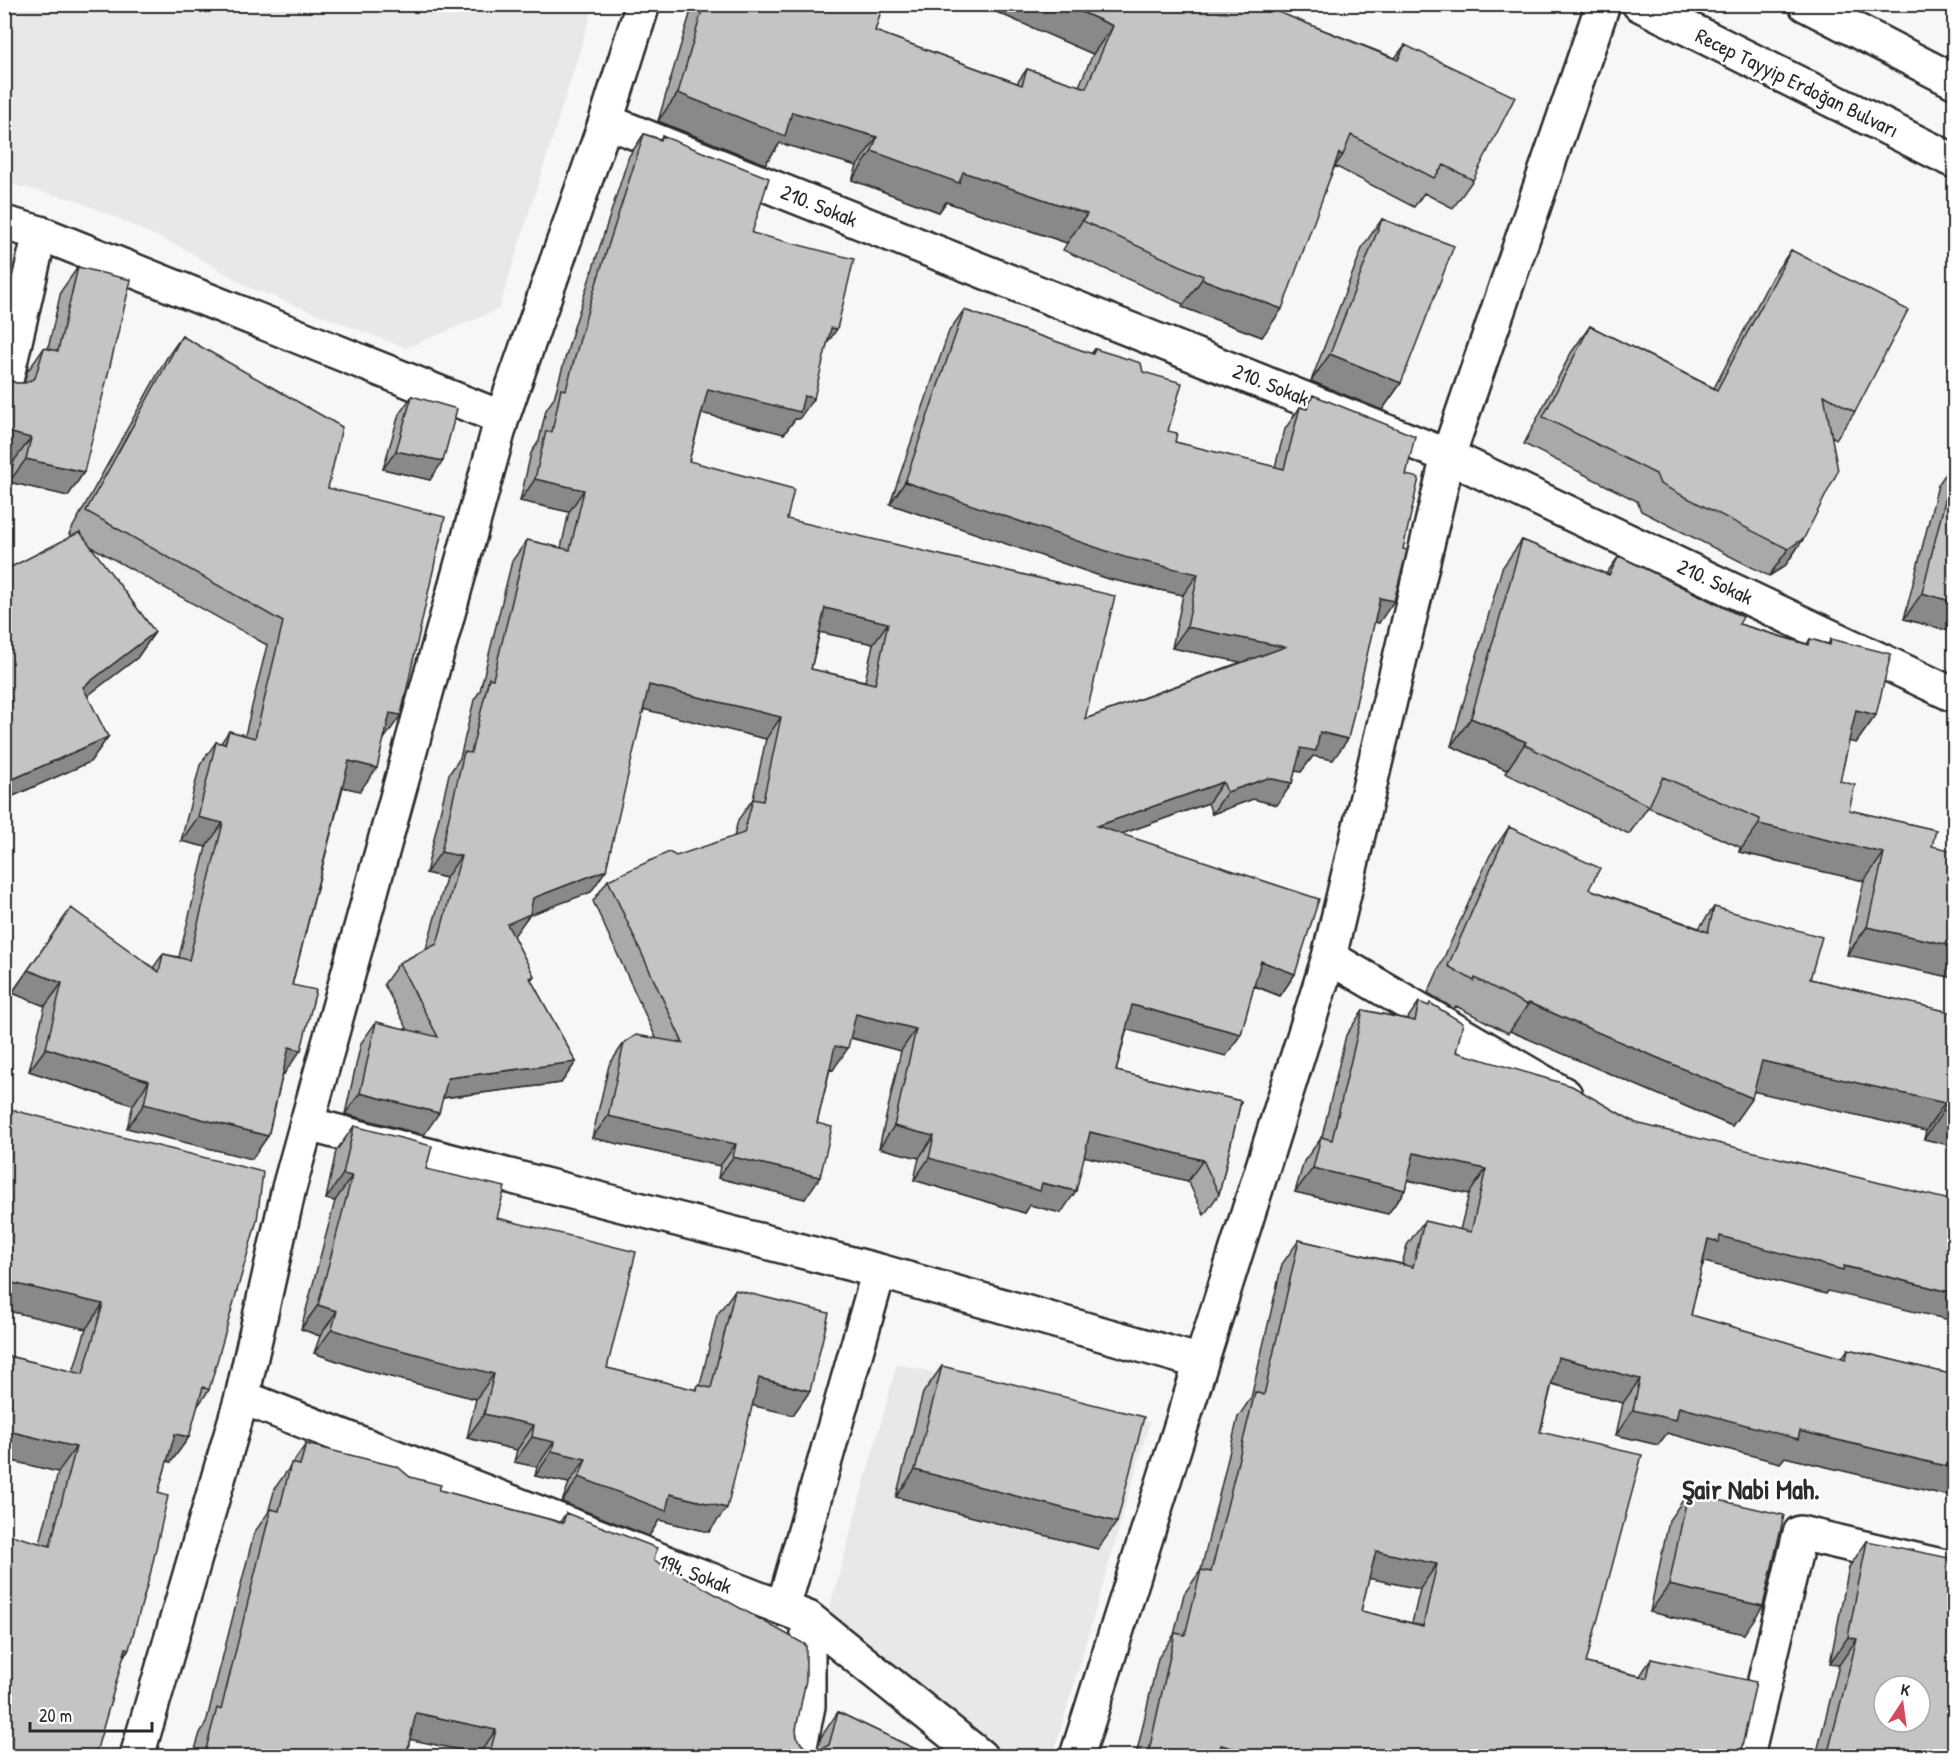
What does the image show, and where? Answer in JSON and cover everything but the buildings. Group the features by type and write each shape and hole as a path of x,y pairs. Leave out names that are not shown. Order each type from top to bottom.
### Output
{"main road":[{"path":"137,1756 242,1397 290,1188 502,418 606,121 644,4"},
{"path":"1077,1756 1329,957 1448,456 1603,4"},
{"name":"Recep Tayyip Erdoğan Bulvarı","path":"1639,4 1954,161"},
{"path":"1805,4 1954,81"},
{"name":"210. Sokak","path":"606,121 1448,456 1954,695"},
{"path":"4,223 40,233 502,418"},
{"path":"4,389 40,233"},
{"path":"1329,957 1593,1111"},
{"path":"307,1124 879,1270 1201,1362"},
{"path":"255,1179 290,1188"},
{"path":"798,1756 808,1706 795,1613 879,1270"},
{"name":"194. Sokak","path":"242,1397 795,1613 980,1756"},
{"path":"1747,1756 1800,1533 1954,1569"}],"shaded area":[{"path":"5,4 594,5 499,309 406,348 248,287 183,248 76,200 5,183"},
{"path":"897,1364 1150,1422 1053,1756 997,1756 829,1610"}],"district":[{"name":"Şair Nabi Mah.","path":"1751,1490"}]}
